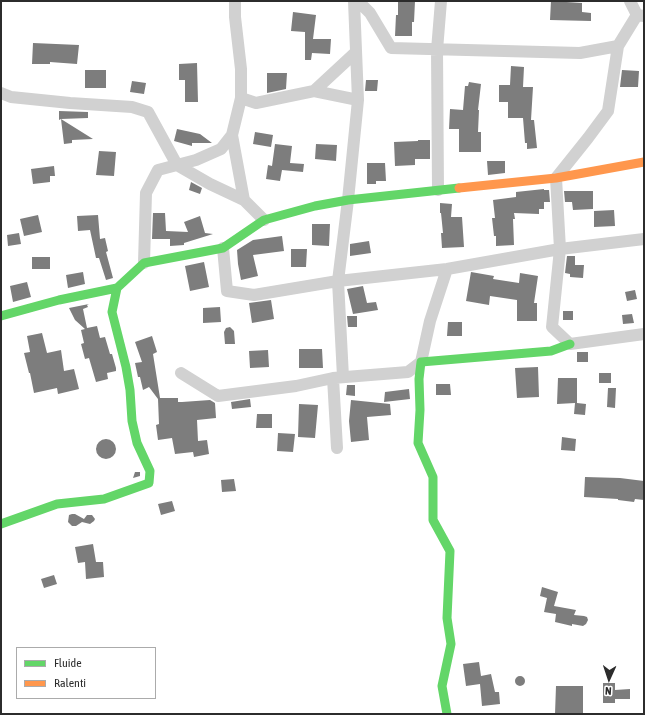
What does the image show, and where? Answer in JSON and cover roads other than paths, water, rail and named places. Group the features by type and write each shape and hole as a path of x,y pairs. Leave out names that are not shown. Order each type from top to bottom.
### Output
{"street":[{"path":"235,1 235,17 241,69 241,98 232,135 244,200"},
{"path":"338,448 338,281 358,100 354,1"},
{"path":"358,1 370,14 391,48 580,53 618,46"},
{"path":"438,190 436,50 441,1"},
{"path":"570,344 552,327 560,249 556,178 608,111 618,46 641,16 630,1"},
{"path":"314,91 355,53"},
{"path":"241,98 256,104 314,91 358,100"},
{"path":"1,94 10,97 70,103 132,107 148,112 178,165 210,184 244,200 264,220"},
{"path":"144,263 146,193 158,170 196,160 221,149 232,135"},
{"path":"1,524 57,504 104,499 149,483 150,471 137,443 132,421 130,390 126,367 112,312 118,288 144,263 223,248 264,220 316,206 348,200 556,178 644,162"},
{"path":"223,248 227,291 254,295 338,281 447,269 560,249 644,239"},
{"path":"447,269 430,321 421,362 419,379 420,410 418,443 433,477 433,520 450,551 447,618 451,644 442,686 447,714"},
{"path":"1,316 59,300 118,288"},
{"path":"181,372 218,396 296,386 338,378 408,372 421,362 551,351 570,344 644,334"}]}
